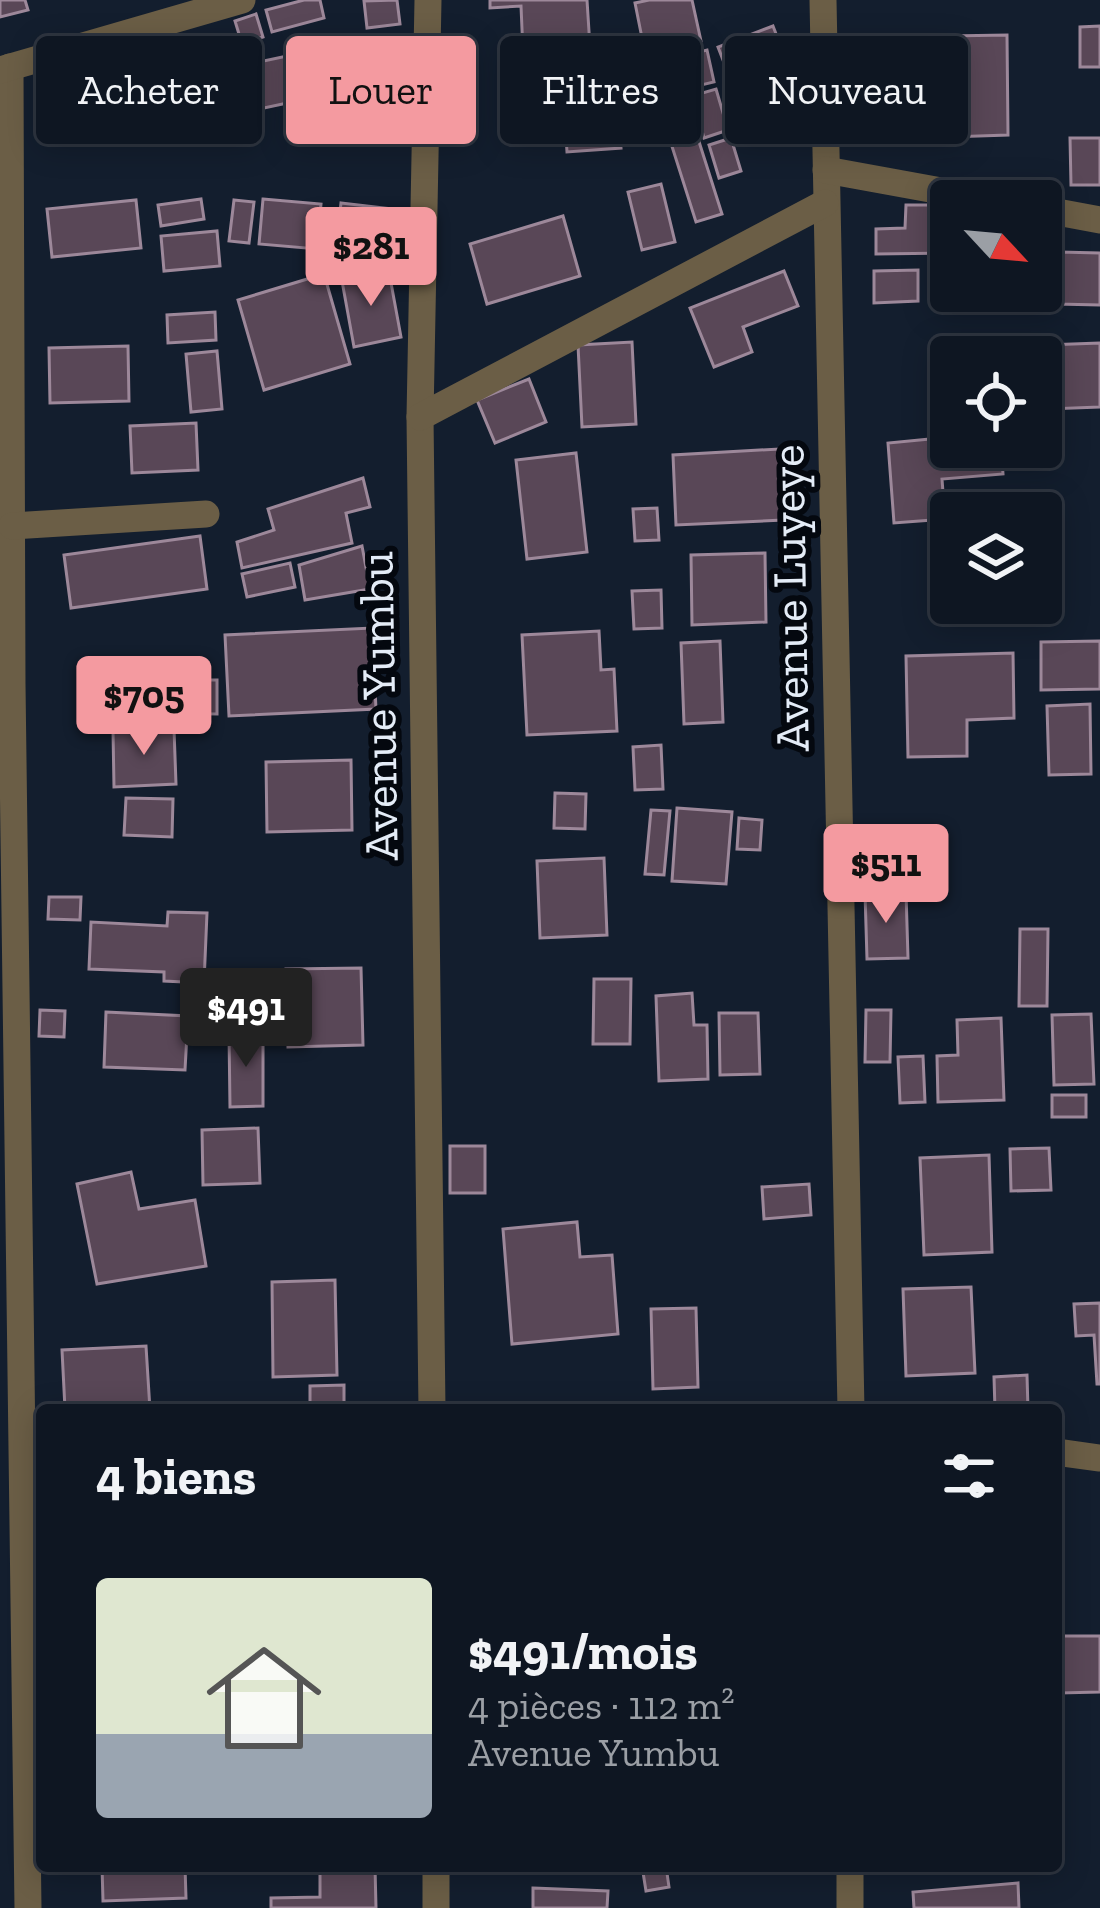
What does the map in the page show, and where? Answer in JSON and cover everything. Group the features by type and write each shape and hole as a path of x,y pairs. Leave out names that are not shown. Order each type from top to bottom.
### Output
{"street":[{"path":"28,1908 6,683 12,526 5,68 242,0"},
{"name":"Avenue Yumbu","path":"428,0 420,417 432,1404"},
{"name":"Avenue Luyeye","path":"823,0 850,1404"},
{"path":"826,170 930,189"},
{"path":"420,417 825,203"},
{"path":"1062,213 1100,220"},
{"path":"12,526 206,514"},
{"path":"1062,1453 1100,1458"},
{"path":"436,1872 436,1908"},
{"path":"850,1872 850,1908"}],"building":[{"path":"0,0 25,0 28,10 0,17"},
{"path":"320,0 324,18 272,32 266,10"},
{"path":"397,0 400,24 367,28 364,1"},
{"path":"490,0 587,0 589,36 522,36 521,6 490,8"},
{"path":"692,0 700,36 642,36 635,3"},
{"path":"256,14 263,37 240,36 235,21"},
{"path":"773,26 777,36 747,36"},
{"path":"1100,26 1100,67 1080,67 1080,27"},
{"path":"1007,35 1008,135 968,136 968,36 948,36"},
{"path":"707,50 714,82 701,85 701,52"},
{"path":"286,56 286,103 264,108 262,61"},
{"path":"716,89 725,120 725,131 704,138 701,128 701,93"},
{"path":"1070,138 1100,138 1100,185 1071,185"},
{"path":"725,140 725,144 733,144 741,171 719,178 709,145"},
{"path":"566,144 621,144 621,148 567,152"},
{"path":"671,144 700,144 722,214 696,222"},
{"path":"661,184 675,242 642,250 628,192"},
{"path":"201,199 204,219 161,226 158,205"},
{"path":"263,199 321,204 317,249 259,244"},
{"path":"136,200 141,248 52,257 47,209"},
{"path":"234,200 254,202 249,243 229,241"},
{"path":"341,203 393,209 388,252 336,246"},
{"path":"906,205 930,205 930,253 876,254 876,229 905,228"},
{"path":"563,216 580,276 487,304 470,244"},
{"path":"217,231 220,266 164,271 161,236"},
{"path":"1062,252 1100,253 1100,305 1062,304"},
{"path":"918,270 918,301 874,303 874,271"},
{"path":"784,271 798,306 743,327 752,352 714,367 690,308"},
{"path":"389,272 401,337 354,347 342,281"},
{"path":"324,274 350,364 264,390 238,300"},
{"path":"215,312 216,340 168,343 167,315"},
{"path":"632,342 636,424 582,427 578,345"},
{"path":"1100,343 1100,407 1062,408 1062,344"},
{"path":"128,346 129,401 50,403 49,348"},
{"path":"217,351 222,409 191,412 186,354"},
{"path":"529,379 546,422 495,443 477,400"},
{"path":"196,423 198,470 132,473 130,426"},
{"path":"930,439 930,468 1003,468 1003,474 942,479 943,492 930,492 930,520 894,523 888,443"},
{"path":"779,449 783,520 676,525 673,455"},
{"path":"576,453 587,552 527,559 516,460"},
{"path":"363,478 370,507 346,513 352,543 242,568 237,542 274,530 268,509"},
{"path":"657,508 659,540 635,541 633,509"},
{"path":"200,536 207,589 71,608 64,555"},
{"path":"362,546 370,589 305,600 299,565"},
{"path":"765,553 766,622 692,625 691,555"},
{"path":"290,563 295,587 247,597 242,574"},
{"path":"661,590 662,628 634,629 632,591"},
{"path":"372,628 376,709 229,716 225,635"},
{"path":"599,631 601,670 614,669 617,731 527,735 522,635"},
{"path":"720,641 723,722 684,724 681,643"},
{"path":"1100,641 1100,689 1041,690 1041,642"},
{"path":"1013,653 1014,718 967,720 967,756 908,757 906,656"},
{"path":"136,680 217,680 217,714 136,713"},
{"path":"1090,704 1091,774 1049,775 1047,706"},
{"path":"174,729 176,784 114,787 113,731"},
{"path":"661,745 663,789 635,790 633,747"},
{"path":"351,760 352,830 267,832 266,762"},
{"path":"555,793 586,794 585,829 554,828"},
{"path":"126,798 173,799 172,837 124,835"},
{"path":"677,808 732,812 726,884 672,881"},
{"path":"651,810 670,811 664,875 645,874"},
{"path":"739,818 762,820 760,850 737,849"},
{"path":"604,858 607,935 540,938 537,861"},
{"path":"906,892 908,958 867,959 865,893"},
{"path":"49,897 81,897 80,920 48,919"},
{"path":"168,912 207,913 204,983 164,981 164,972 89,969 91,922 167,926"},
{"path":"1020,929 1048,929 1047,1006 1019,1006"},
{"path":"361,968 363,1045 288,1047 286,969"},
{"path":"594,979 631,979 630,1044 593,1044"},
{"path":"692,993 694,1025 707,1025 708,1079 659,1081 656,996"},
{"path":"40,1010 65,1011 64,1037 39,1036"},
{"path":"866,1010 891,1010 890,1062 865,1062"},
{"path":"106,1012 188,1016 185,1070 104,1067"},
{"path":"719,1013 758,1013 760,1074 720,1075"},
{"path":"1091,1014 1094,1084 1054,1085 1052,1015"},
{"path":"1001,1018 1004,1100 938,1102 937,1056 958,1055 957,1020"},
{"path":"229,1033 263,1033 263,1106 230,1107"},
{"path":"923,1056 925,1102 900,1103 898,1057"},
{"path":"1052,1095 1086,1095 1086,1117 1052,1117"},
{"path":"258,1128 260,1183 203,1185 202,1130"},
{"path":"450,1146 485,1146 485,1193 450,1193"},
{"path":"1049,1148 1051,1190 1011,1191 1010,1149"},
{"path":"989,1155 992,1252 924,1255 920,1158"},
{"path":"131,1172 139,1209 195,1200 206,1266 97,1284 77,1184"},
{"path":"809,1184 811,1215 764,1219 762,1187"},
{"path":"577,1222 580,1257 612,1255 618,1334 512,1344 503,1229"},
{"path":"335,1280 337,1375 273,1377 272,1282"},
{"path":"971,1287 975,1373 906,1376 903,1289"},
{"path":"1100,1303 1097,1384 1094,1335 1076,1336 1074,1304"},
{"path":"696,1308 698,1387 653,1389 651,1309"},
{"path":"146,1346 150,1404 65,1404 62,1350"},
{"path":"1027,1375 1028,1404 995,1404 994,1377"},
{"path":"344,1385 344,1404 310,1404 310,1386"},
{"path":"1062,1636 1100,1636 1100,1692 1062,1693"},
{"path":"102,1872 185,1872 186,1898 103,1901"},
{"path":"320,1872 375,1872 376,1908 271,1908 271,1898 320,1897"},
{"path":"643,1872 667,1872 669,1887 646,1891"},
{"path":"1018,1883 1019,1908 914,1908 913,1892"},
{"path":"533,1888 608,1891 607,1908 533,1908"}]}
